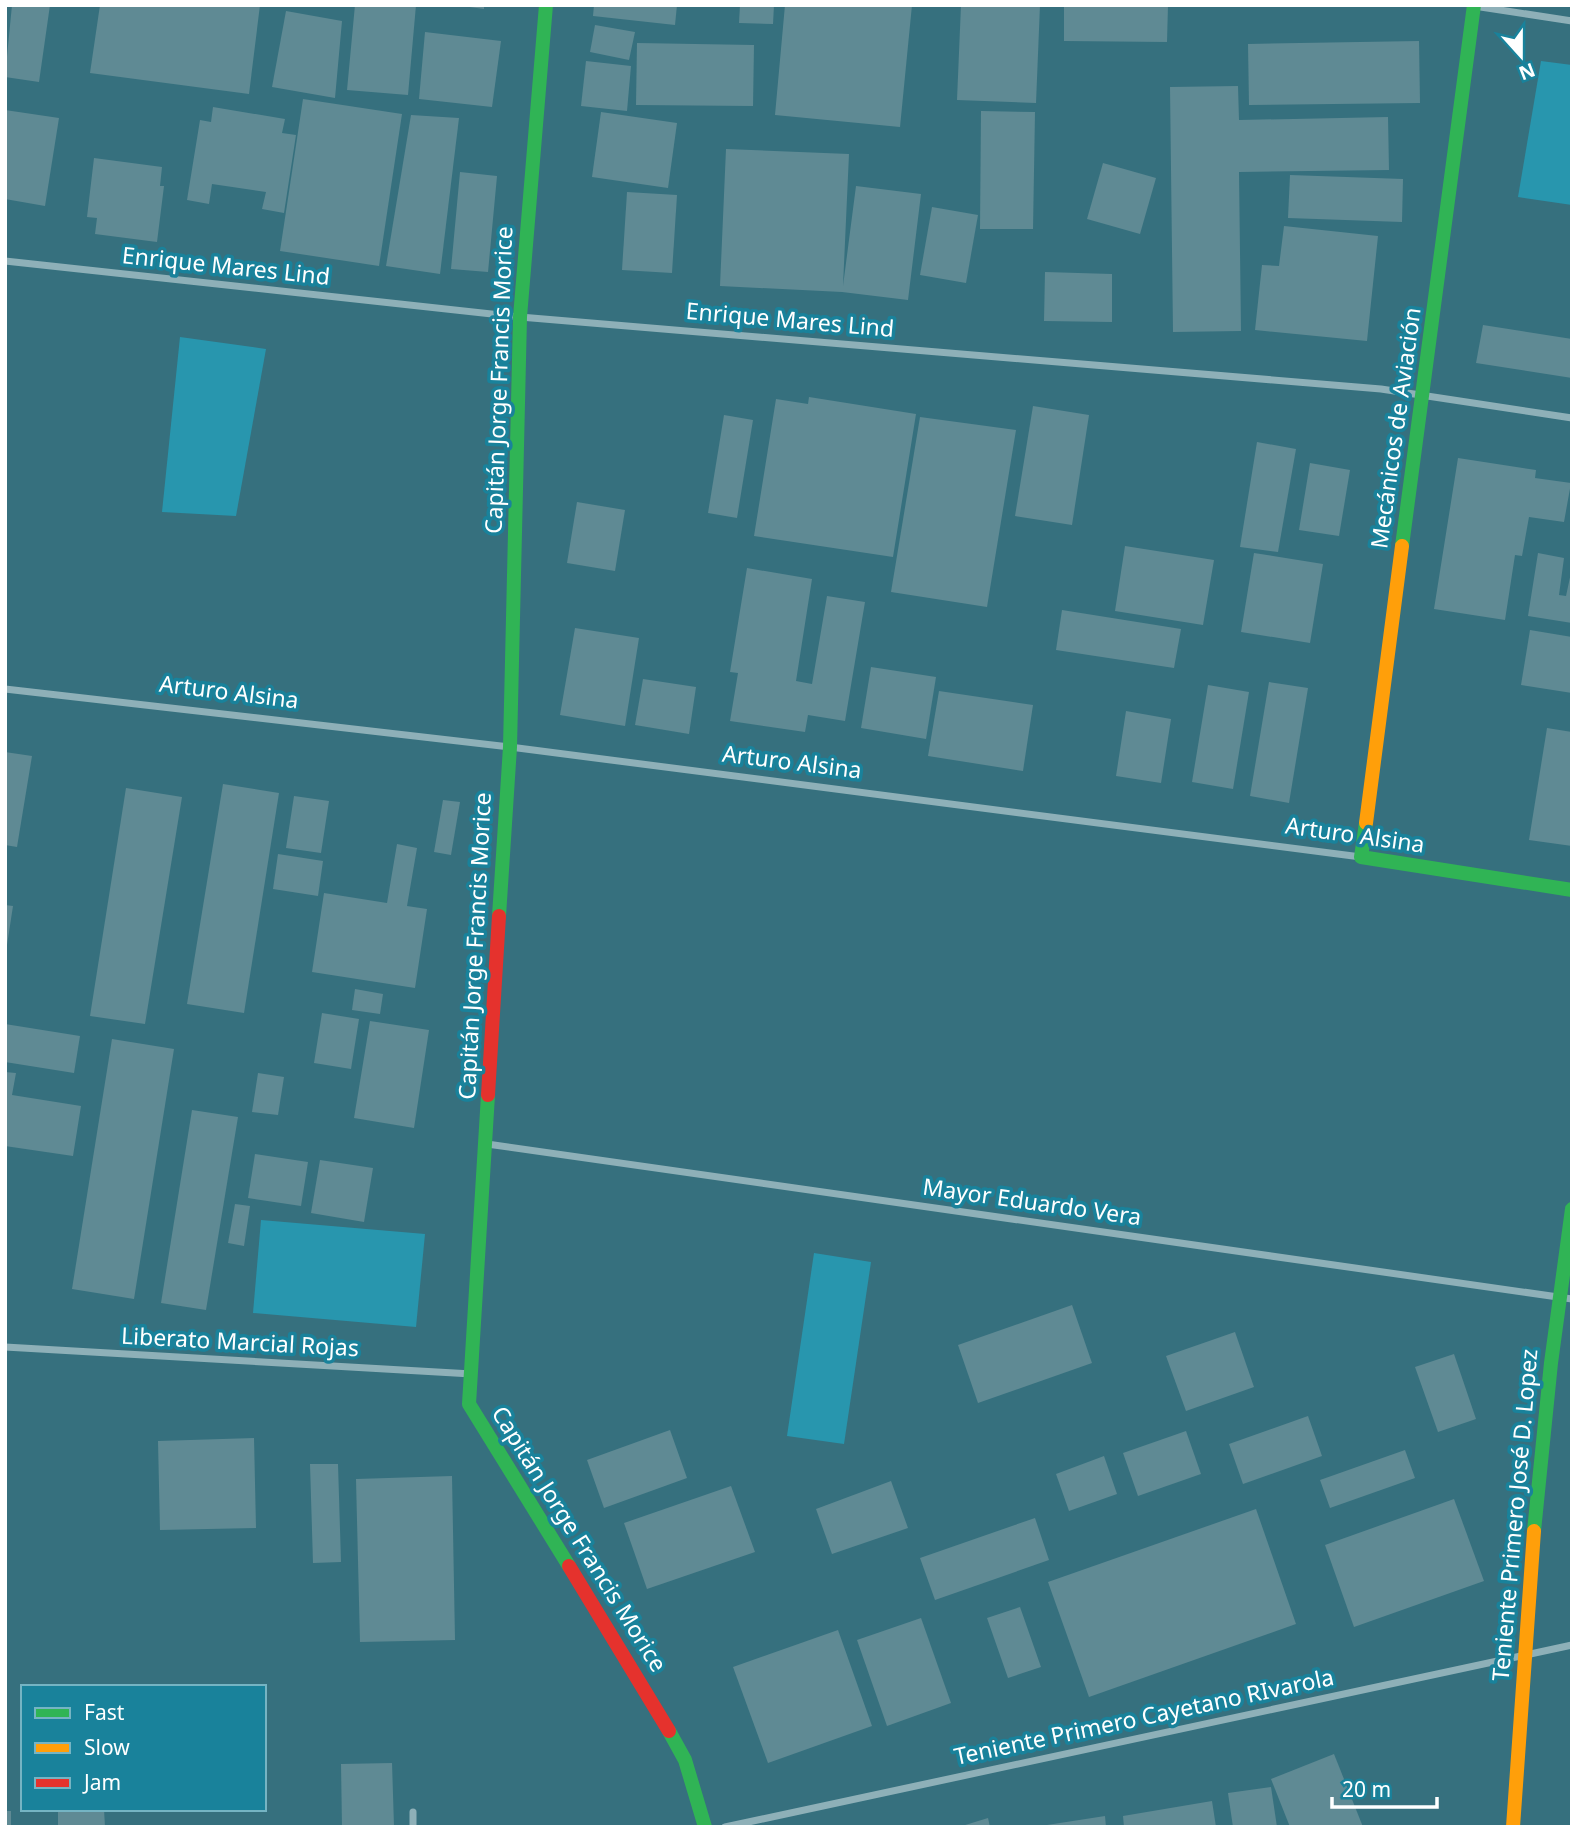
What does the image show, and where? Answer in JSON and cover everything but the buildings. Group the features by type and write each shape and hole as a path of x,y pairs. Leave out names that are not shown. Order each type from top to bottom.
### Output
{"street":[{"name":"Capitán Jorge Francis Morice","path":"545,5 520,317 510,747 469,1404 657,1708 685,1760 705,1827"},
{"path":"1474,6 1572,21"},
{"name":"Mecánicos de Aviación","path":"1361,857 1474,6"},
{"name":"Enrique Mares Lind","path":"5,261 520,317 1423,394 1572,418"},
{"name":"Arturo Alsina","path":"5,689 510,747 1361,857 1572,890"},
{"name":"Mayor Eduardo Vera","path":"487,1144 1565,1298"},
{"name":"Teniente Primero José D. Lopez","path":"1514,1827 1525,1654 1565,1298 1572,1209"},
{"name":"Liberato Marcial Rojas","path":"5,1347 472,1374"},
{"name":"Teniente Primero Cayetano RIvarola","path":"725,1827 1572,1645"},
{"path":"413,1827 414,1812"}],"shaded area":[{"path":"1541,61 1572,65 1572,205 1518,197"},
{"path":"180,337 266,349 236,516 162,512"},
{"path":"261,1220 425,1234 416,1327 253,1313"},
{"path":"814,1253 871,1262 844,1444 787,1436"}],"traffic: fast":[{"path":"499,916 510,747 520,317 546,5"},
{"path":"1402,546 1474,5"},
{"path":"1366,823 1361,857 1572,890"},
{"path":"488,1095 469,1404 569,1566"},
{"path":"1534,1531 1551,1363 1572,1209"},
{"path":"669,1731 685,1760 705,1827"}],"traffic: slow":[{"path":"1366,823 1402,546"},
{"path":"1513,1827 1534,1531"}],"traffic: jam":[{"path":"488,1095 499,916"},
{"path":"569,1566 669,1731"}]}
